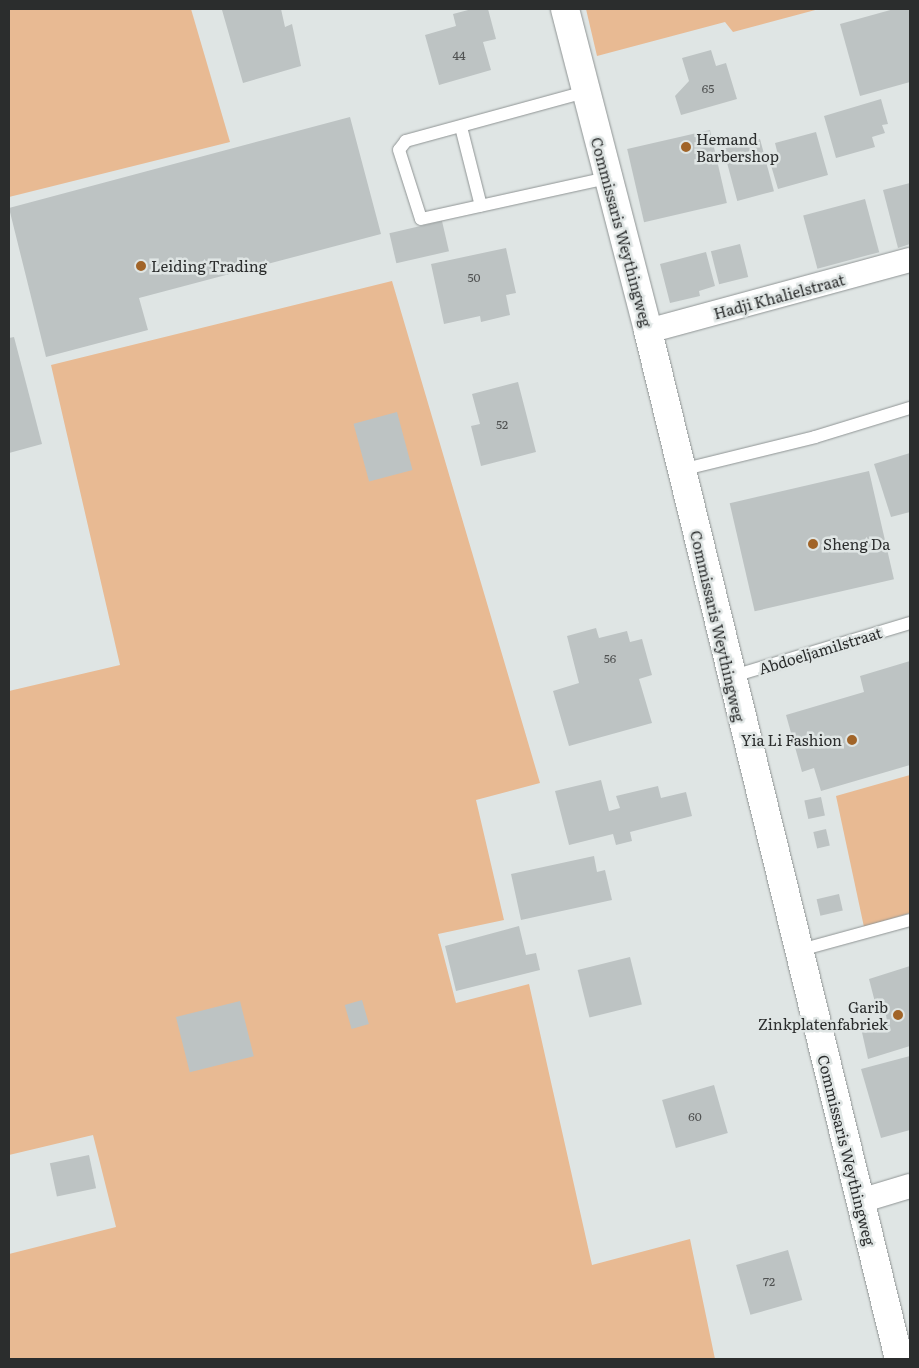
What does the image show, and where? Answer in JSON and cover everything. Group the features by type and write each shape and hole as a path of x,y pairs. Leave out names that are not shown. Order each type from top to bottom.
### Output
{"main road":[{"name":"Commissaris Weythingweg","path":"565,9 584,92 648,332 797,951 900,1359"}],"street":[{"name":"Hadji Khalielstraat","path":"648,332 910,260"},
{"path":"860,1201 910,1186"}],"lane":[{"path":"584,92 406,142 399,150 420,218 607,178"},
{"path":"461,127 480,206"},
{"path":"681,470 910,408"},
{"name":"Abdoeljamilstraat","path":"730,677 910,623"},
{"path":"797,951 910,920"}],"shaded area":[{"path":"9,9 191,9 230,142 9,197"},
{"path":"586,9 819,9 733,32 725,22 597,56"},
{"path":"392,281 540,783 476,800 504,920 438,934 456,1003 529,984 592,1265 690,1239 715,1359 9,1359 9,1254 116,1227 93,1135 9,1155 9,691 120,665 51,365"},
{"path":"910,775 910,913 864,927 836,796"}],"building":[{"path":"281,9 285,27 292,24 301,66 243,83 222,10"},
{"path":"472,9 488,9 496,39 483,42 491,70 439,85 425,35 456,26 453,14"},
{"path":"894,9 910,9 910,82 860,96 840,24"},
{"path":"711,50 716,66 726,63 737,99 681,115 675,96 689,81 682,58"},
{"path":"881,99 888,124 882,125 885,133 872,137 875,147 836,158 824,116"},
{"name":"Leiding Trading","path":"350,117 381,234 139,298 148,330 46,357 9,208"},
{"path":"710,130 727,203 644,222 627,149"},
{"path":"816,132 828,175 778,189 770,162 779,159 775,143"},
{"path":"760,139 774,191 737,201 723,149"},
{"path":"910,183 910,244 898,248 883,190"},
{"path":"865,199 879,252 817,269 803,216"},
{"path":"442,221 449,251 396,263 389,233"},
{"path":"740,244 748,277 719,284 711,251"},
{"path":"506,248 516,293 506,295 510,315 481,322 480,316 444,324 431,264"},
{"path":"706,252 715,286 699,291 700,296 670,303 660,264"},
{"path":"14,337 42,444 9,453 9,338"},
{"path":"518,382 536,452 481,466 471,426 480,424 472,394"},
{"path":"397,412 413,470 369,482 354,424"},
{"path":"910,453 910,512 891,517 874,464"},
{"name":"Sheng Da","path":"869,471 894,579 755,611 730,503"},
{"path":"596,628 599,638 627,631 630,642 642,639 652,675 639,679 652,723 569,746 553,691 579,683 567,636"},
{"name":"Yia Li Fashion","path":"910,661 910,765 821,791 814,768 802,772 786,715 864,692 860,676"},
{"path":"601,780 609,811 620,808 616,796 658,786 661,798 686,792 692,816 630,832 632,841 616,845 613,834 569,845 555,791"},
{"path":"821,797 825,816 808,819 804,801"},
{"path":"826,829 830,846 817,848 813,832"},
{"path":"594,856 597,872 605,870 612,900 521,920 511,874"},
{"path":"839,894 843,911 820,916 817,899"},
{"path":"519,926 526,955 536,953 540,970 456,991 445,946"},
{"path":"630,957 642,1005 589,1018 578,970"},
{"name":"Garib Zinkplatenfabriek","path":"910,966 910,1046 868,1059 861,1028 887,1021 885,1009 877,1010 869,979"},
{"path":"362,1000 369,1024 352,1029 345,1005"},
{"path":"240,1001 254,1056 190,1072 176,1017"},
{"path":"910,1056 910,1130 881,1138 861,1069"},
{"path":"714,1085 728,1133 676,1148 662,1100"},
{"path":"89,1155 96,1188 57,1197 50,1163"},
{"path":"788,1250 802,1300 750,1315 736,1265"}],"place":[{"name":"Hemand Barbershop","path":"686,147"},
{"name":"Leiding Trading","path":"141,266"},
{"name":"Sheng Da","path":"813,544"},
{"name":"Yia Li Fashion","path":"852,740"},
{"name":"Garib Zinkplatenfabriek","path":"898,1015"}]}
